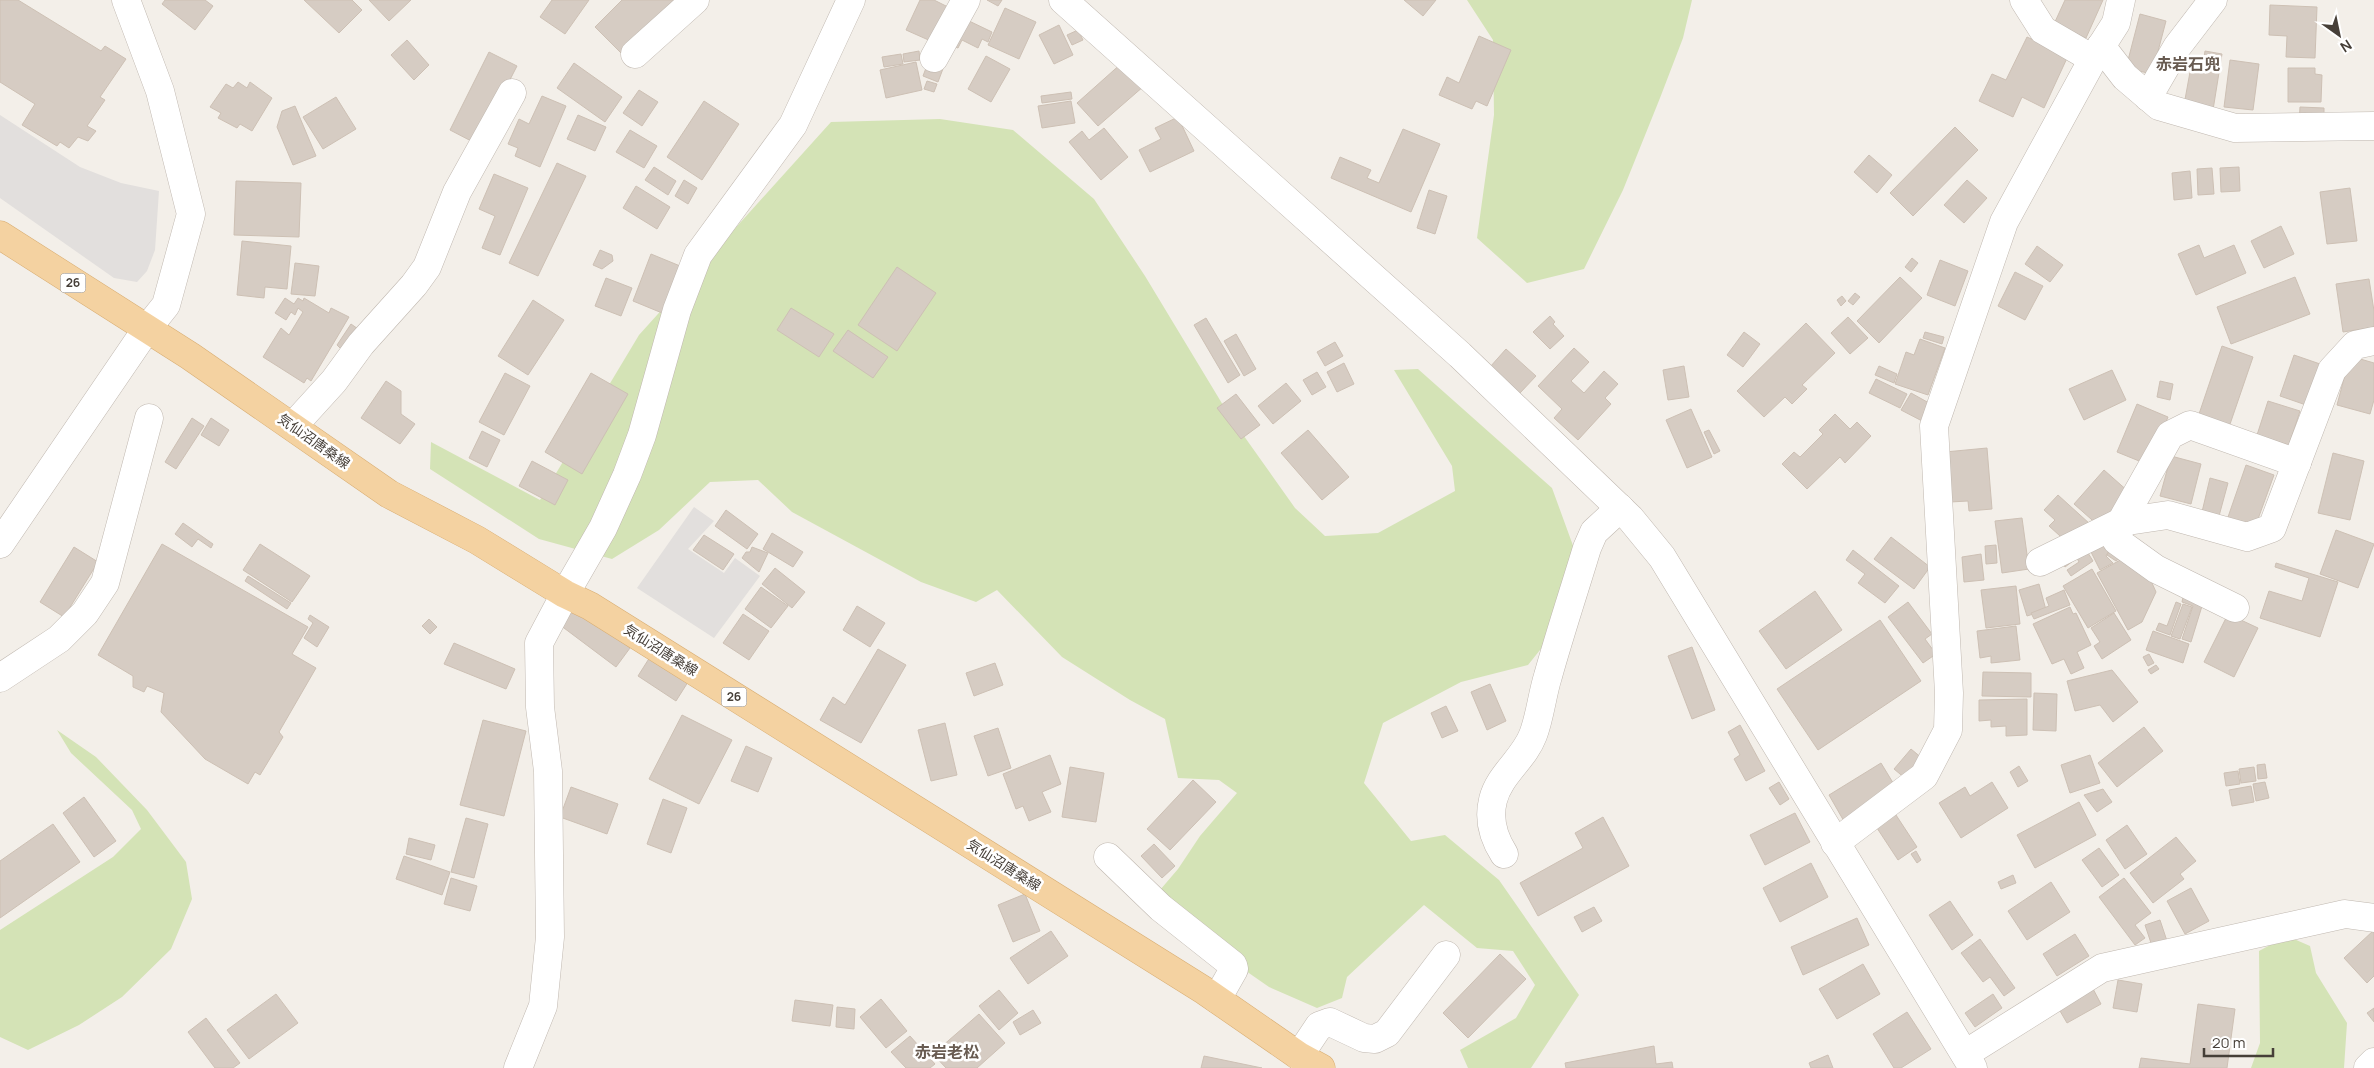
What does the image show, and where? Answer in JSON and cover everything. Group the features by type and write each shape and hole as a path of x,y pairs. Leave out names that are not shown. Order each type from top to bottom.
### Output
{"main road":[{"name":"気仙沼唐桑線","path":"0,235 146,330 190,356 389,494 477,540 565,594 590,606 1217,999 1310,1062"}],"street":[{"path":"0,544 146,330 166,305 191,214 160,90 126,0"},
{"path":"636,54 695,0"},
{"path":"518,1068 543,1006 550,937 548,771 540,707 539,643 603,528 627,475 642,435 677,310 698,255 793,125 851,0"},
{"path":"934,58 966,0"},
{"path":"1063,0 1460,355 1620,508 1662,557 1969,1061 2102,968 2345,914 2374,918"},
{"path":"2024,0 2044,30 2097,53 2159,106 2235,128 2374,126"},
{"path":"1835,843 1924,776 1948,730 1949,693 1934,426 2004,222 2097,53 2116,23 2121,0"},
{"path":"2148,97 2177,47 2213,0"},
{"path":"293,426 334,381 361,344 414,285 427,267 457,192 512,93"},
{"path":"2040,562 2121,522 2168,515 2247,537 2272,528 2332,370 2355,345 2374,342"},
{"path":"0,678 59,639 85,613 105,583 149,418"},
{"path":"2235,608 2156,569 2117,541 2121,522 2170,435 2190,425 2297,463"},
{"path":"1504,854 1491,825 1493,801 1496,791 1526,749 1533,735 1547,677 1587,548 1594,532 1620,508"},
{"path":"1108,857 1161,908 1233,965 1234,969 1227,984 1217,999"},
{"path":"1310,1062 1319,1026 1330,1022 1364,1038 1375,1039 1386,1033 1446,955"},
{"path":"2368,1068 2374,1062"}],"green space":[{"path":"1467,0 1692,0 1683,38 1660,98 1623,190 1584,269 1527,283 1477,238 1494,115 1493,40"},
{"path":"940,119 1013,130 1094,199 1145,276 1229,415 1295,508 1325,536 1378,533 1455,491 1452,466 1394,370 1418,369 1552,488 1579,562 1572,610 1528,665 1461,682 1383,723 1364,783 1411,841 1445,835 1499,880 1579,995 1531,1068 1468,1068 1460,1050 1516,1018 1535,985 1513,951 1477,948 1424,905 1347,977 1342,998 1317,1008 1269,987 1246,971 1160,890 1178,869 1200,836 1237,793 1219,780 1178,778 1165,719 1130,700 1062,657 997,590 976,602 921,582 792,512 758,480 710,482 659,530 612,559 539,539 430,469 431,442 540,500 639,335 831,122"},
{"path":"57,730 96,757 147,810 186,862 192,899 171,949 122,997 79,1025 28,1050 0,1037 0,930 113,857 141,829 132,810 71,753"},
{"path":"2287,936 2310,946 2316,973 2347,1023 2344,1068 2251,1068 2260,1043 2259,951"}],"shaded area":[{"path":"0,115 80,167 121,183 159,191 155,250 147,271 137,282 114,278 0,198"},
{"path":"694,507 714,521 688,549 724,573 735,558 760,576 714,638 637,588"}],"building":[{"path":"0,0 18,0 101,51 105,46 126,59 100,97 105,100 87,126 96,131 88,141 78,137 69,148 60,142 57,146 22,125 35,104 0,82"},
{"path":"165,0 205,0 213,6 195,30 162,4"},
{"path":"304,0 352,0 362,10 339,33"},
{"path":"369,0 411,0 389,21"},
{"path":"552,0 589,0 565,34 540,17"},
{"path":"622,0 674,0 621,53 595,27"},
{"path":"920,0 934,0 950,8 933,42 906,30"},
{"path":"987,0 1002,0 998,6"},
{"path":"1404,0 1436,0 1423,16"},
{"path":"2065,0 2103,0 2086,38 2054,24"},
{"path":"2270,5 2317,7 2315,58 2286,57 2287,36 2269,35"},
{"path":"1005,8 1036,22 1019,59 988,45"},
{"path":"2140,14 2166,21 2152,74 2126,68"},
{"path":"967,20 992,32 988,42 982,39 978,48 962,40 958,48 953,46"},
{"path":"1059,25 1073,55 1054,64 1039,35"},
{"path":"1078,30 1083,40 1072,45 1067,35"},
{"path":"1479,36 1511,50 1487,106 1476,101 1472,109 1439,95 1447,77 1459,83"},
{"path":"2027,37 2068,56 2044,108 2022,97 2013,117 1979,101 1992,74 2006,80"},
{"path":"407,40 429,65 414,80 391,55"},
{"path":"919,51 920,60 904,62 903,54"},
{"path":"2205,51 2222,54 2213,110 2184,105 2192,61 2203,63"},
{"path":"489,52 517,66 477,144 450,130"},
{"path":"901,54 903,64 884,67 882,57"},
{"path":"986,56 1010,69 991,102 968,89"},
{"path":"929,60 944,66 938,82 923,76"},
{"path":"2230,60 2259,64 2253,110 2224,107"},
{"path":"916,62 922,90 886,98 880,70"},
{"path":"1123,62 1144,86 1098,126 1077,103"},
{"path":"574,63 622,97 605,122 557,88"},
{"path":"2288,68 2315,68 2315,74 2322,75 2321,102 2288,102"},
{"path":"927,81 937,84 934,92 924,89"},
{"path":"238,82 247,88 250,82 272,98 252,131 240,124 237,128 218,118 221,113 210,107 226,84 233,88"},
{"path":"639,90 658,102 642,126 623,113"},
{"path":"1071,92 1072,99 1042,103 1041,96"},
{"path":"542,96 566,106 540,167 515,156 518,148 508,144 519,119 529,124"},
{"path":"336,97 356,129 323,149 303,117"},
{"path":"704,101 739,124 702,180 667,157"},
{"path":"1071,101 1075,123 1042,128 1038,106"},
{"path":"295,106 316,156 293,165 277,127 282,111"},
{"path":"2300,107 2324,108 2324,125 2299,124"},
{"path":"578,115 606,127 595,151 567,139"},
{"path":"1178,117 1194,151 1150,172 1139,150 1161,139 1155,128"},
{"path":"1955,127 1978,150 1913,216 1890,193"},
{"path":"1104,128 1128,157 1101,180 1069,142 1082,131 1089,140"},
{"path":"1403,129 1440,144 1411,212 1331,178 1340,157 1371,170 1367,178 1379,183"},
{"path":"630,130 657,146 644,168 616,152"},
{"path":"1869,155 1892,175 1877,193 1854,172"},
{"path":"557,163 586,176 538,276 509,263"},
{"path":"654,167 676,181 668,195 645,180"},
{"path":"2239,167 2240,191 2221,192 2220,168"},
{"path":"2212,168 2214,194 2198,195 2197,169"},
{"path":"2190,171 2192,198 2174,200 2172,173"},
{"path":"494,174 528,188 500,255 482,248 495,216 479,209"},
{"path":"684,180 697,188 688,204 675,196"},
{"path":"1967,180 1987,198 1964,223 1944,205"},
{"path":"236,181 301,183 299,237 234,235"},
{"path":"636,186 670,207 657,229 623,208"},
{"path":"2350,188 2357,241 2327,244 2320,192"},
{"path":"1429,190 1447,196 1435,234 1417,228"},
{"path":"2281,226 2294,254 2264,268 2251,241"},
{"path":"242,241 291,246 287,289 265,287 264,298 237,295"},
{"path":"2199,245 2204,258 2234,245 2246,273 2196,295 2178,254"},
{"path":"2037,246 2063,265 2050,282 2025,264"},
{"path":"600,250 612,255 613,261 602,269 593,265"},
{"path":"651,254 685,268 667,315 633,301"},
{"path":"1912,258 1918,263 1911,272 1905,267"},
{"path":"1940,260 1968,271 1955,306 1927,295"},
{"path":"295,263 319,266 315,296 291,294"},
{"path":"897,267 936,293 897,351 858,325"},
{"path":"2015,272 2043,286 2025,320 1998,306"},
{"path":"1900,277 1922,298 1879,343 1857,321"},
{"path":"2295,277 2310,314 2231,344 2217,307"},
{"path":"606,278 632,288 621,316 595,306"},
{"path":"2369,279 2374,311 2374,327 2343,332 2336,284"},
{"path":"1855,293 1860,297 1853,305 1848,301"},
{"path":"1842,296 1846,301 1841,306 1837,300"},
{"path":"285,298 294,304 298,298 303,301 304,298 329,313 331,308 349,317 311,381 307,378 304,383 263,357 281,328 289,335 303,312 298,308 295,315 291,312 286,320 275,313"},
{"path":"533,300 564,320 528,375 498,356"},
{"path":"791,308 834,334 819,357 777,330"},
{"path":"1550,316 1555,322 1553,324 1564,336 1550,349 1533,332"},
{"path":"1848,317 1868,338 1850,354 1831,333"},
{"path":"1206,318 1240,375 1228,383 1194,325"},
{"path":"1806,323 1835,353 1802,385 1807,389 1792,404 1785,397 1764,417 1737,391"},
{"path":"351,324 361,331 343,351 337,345"},
{"path":"848,330 888,357 873,378 833,351"},
{"path":"1744,332 1760,344 1743,367 1727,355"},
{"path":"1925,332 1944,337 1942,344 1923,338"},
{"path":"1236,334 1256,369 1244,376 1224,341"},
{"path":"1920,339 1945,348 1928,395 1895,384 1906,352 1914,355"},
{"path":"1335,342 1343,356 1325,366 1317,352"},
{"path":"2222,346 2253,357 2228,430 2197,420"},
{"path":"1574,348 1589,362 1571,381 1584,393 1604,371 1618,384 1605,398 1611,404 1578,440 1554,418 1562,409 1538,386"},
{"path":"1506,349 1536,376 1520,393 1490,367"},
{"path":"2294,355 2323,365 2309,406 2280,396"},
{"path":"2350,356 2374,363 2374,400 2370,414 2337,405"},
{"path":"1344,363 1354,384 1337,392 1327,372"},
{"path":"1684,366 1689,397 1668,400 1663,370"},
{"path":"1879,366 1897,374 1894,383 1875,375"},
{"path":"2112,370 2126,400 2084,420 2069,389"},
{"path":"1317,372 1326,387 1312,395 1303,380"},
{"path":"505,373 530,386 504,435 479,422"},
{"path":"591,373 628,394 582,474 545,452"},
{"path":"1876,379 1907,394 1900,408 1869,393"},
{"path":"386,381 401,391 401,414 415,424 400,444 361,418"},
{"path":"2160,381 2173,384 2170,400 2157,397"},
{"path":"1286,383 1301,401 1273,424 1258,406"},
{"path":"1911,393 1929,403 1926,423 1901,410"},
{"path":"1236,394 1260,425 1241,439 1217,408"},
{"path":"2268,401 2300,411 2289,445 2257,435"},
{"path":"2137,404 2168,417 2149,465 2117,452"},
{"path":"1691,409 1712,457 1687,468 1666,420"},
{"path":"1835,414 1850,429 1857,422 1871,436 1845,463 1840,457 1807,489 1782,464 1794,452 1800,457 1823,434 1819,430"},
{"path":"192,418 204,426 176,469 165,462"},
{"path":"211,418 229,430 219,446 201,435"},
{"path":"1308,430 1349,477 1322,500 1281,453"},
{"path":"1709,430 1720,451 1714,454 1704,432"},
{"path":"482,431 500,440 487,467 469,458"},
{"path":"1987,448 1992,509 1969,511 1968,501 1950,502 1945,452"},
{"path":"2333,453 2364,461 2350,520 2318,513"},
{"path":"2171,456 2201,464 2191,504 2160,496"},
{"path":"532,461 568,480 555,505 519,486"},
{"path":"2246,465 2274,475 2254,530 2227,520"},
{"path":"2104,470 2130,493 2100,527 2074,504"},
{"path":"2210,478 2228,483 2219,516 2202,512"},
{"path":"2058,495 2090,524 2070,545 2049,526 2055,520 2044,510"},
{"path":"726,510 758,534 747,549 715,526"},
{"path":"2022,518 2029,569 2002,573 1995,521"},
{"path":"183,523 213,544 211,548 198,539 192,547 175,534"},
{"path":"2336,530 2374,544 2358,588 2320,574"},
{"path":"772,533 803,552 793,567 763,549"},
{"path":"704,535 734,554 723,570 693,550"},
{"path":"1891,537 1930,567 1914,589 1874,559"},
{"path":"2113,543 2106,556 2113,563 2100,570 2090,550"},
{"path":"162,544 308,627 292,654 316,668 279,732 283,737 260,775 255,772 248,784 205,759 161,712 164,693 147,686 144,692 133,687 133,676 98,655"},
{"path":"260,544 310,576 292,602 243,570"},
{"path":"1996,545 1997,563 1986,564 1985,546"},
{"path":"2113,546 2125,554 2116,561 2107,555"},
{"path":"74,547 98,562 64,617 40,602"},
{"path":"752,547 768,553 759,572 742,558 746,552 750,552"},
{"path":"1853,550 1899,586 1885,603 1858,583 1865,574 1846,560"},
{"path":"2088,553 2093,561 2071,576 2067,570 2079,562 2077,558 2065,567 2061,562"},
{"path":"1981,554 1984,580 1964,582 1962,557"},
{"path":"2131,554 2144,565 2156,592 2142,622 2128,630 2097,573"},
{"path":"2276,563 2338,582 2320,637 2260,618 2269,591 2302,601 2309,578 2275,567"},
{"path":"775,568 805,592 792,608 762,584"},
{"path":"2092,569 2116,611 2088,628 2063,586"},
{"path":"248,576 291,603 287,609 245,581"},
{"path":"2039,584 2046,610 2027,616 2019,590"},
{"path":"2016,586 2020,624 1986,628 1981,590"},
{"path":"761,587 788,606 771,628 745,609"},
{"path":"2064,590 2070,605 2034,619 2031,613 2049,606 2046,598"},
{"path":"1815,591 1842,630 1786,669 1759,631"},
{"path":"2183,597 2200,597 2197,605 2202,606 2191,642 2182,639 2193,606 2182,602"},
{"path":"1908,602 1932,634 1925,639 1936,654 1923,663 1888,617"},
{"path":"2176,602 2181,604 2170,635 2156,630 2159,623 2167,626"},
{"path":"2183,604 2192,607 2180,639 2171,636"},
{"path":"574,606 630,648 616,667 560,625"},
{"path":"857,606 885,623 870,647 843,630"},
{"path":"2070,607 2073,614 2076,613 2091,645 2077,652 2084,668 2071,674 2064,659 2052,664 2033,624"},
{"path":"2114,613 2131,640 2102,659 2094,646 2100,642 2091,628"},
{"path":"743,614 769,631 749,660 723,643"},
{"path":"2228,614 2258,628 2234,677 2204,662"},
{"path":"310,615 329,627 317,647 304,638 313,623 308,619"},
{"path":"429,619 437,627 430,634 422,626"},
{"path":"1880,620 1921,681 1818,750 1777,689"},
{"path":"2016,626 2020,660 1991,663 1991,656 1980,658 1977,631"},
{"path":"2153,631 2189,644 2183,663 2146,650"},
{"path":"454,643 515,669 506,689 444,664"},
{"path":"1692,647 1715,710 1692,719 1668,656"},
{"path":"878,649 906,665 861,743 820,720 833,697 845,705"},
{"path":"2149,654 2154,663 2148,666 2143,657"},
{"path":"650,657 688,682 676,701 638,676"},
{"path":"995,663 1003,685 974,696 966,673"},
{"path":"2156,665 2159,669 2151,674 2148,670"},
{"path":"2112,670 2138,702 2113,722 2100,705 2075,711 2067,681"},
{"path":"1983,672 2031,673 2031,697 1982,696"},
{"path":"1490,684 1506,721 1487,730 1471,692"},
{"path":"2034,693 2057,694 2056,731 2033,730"},
{"path":"2027,699 2027,735 2006,736 2006,726 1991,727 1991,720 1979,721 1979,700"},
{"path":"1446,706 1458,731 1442,738 1431,713"},
{"path":"682,715 732,740 699,804 649,779"},
{"path":"483,720 526,731 504,816 460,805"},
{"path":"945,723 957,775 931,781 918,730"},
{"path":"1740,725 1765,771 1746,781 1734,759 1740,755 1728,732"},
{"path":"2144,727 2163,751 2117,787 2098,763"},
{"path":"998,728 1011,768 988,776 974,736"},
{"path":"746,746 772,758 758,792 731,781"},
{"path":"1911,749 1923,759 1906,779 1894,769"},
{"path":"1050,755 1061,784 1042,792 1051,812 1029,821 1023,806 1016,809 1003,774"},
{"path":"2090,755 2100,783 2070,793 2061,765"},
{"path":"1881,763 1898,791 1845,823 1829,795"},
{"path":"2265,764 2267,778 2258,779 2257,765"},
{"path":"2019,766 2028,781 2018,787 2010,772"},
{"path":"1070,767 1104,773 1096,822 1062,817"},
{"path":"2254,767 2256,781 2241,783 2239,769"},
{"path":"2238,771 2240,784 2226,786 2224,773"},
{"path":"1193,780 1216,802 1170,850 1147,829"},
{"path":"1779,782 1789,799 1780,805 1769,788"},
{"path":"1992,782 2008,808 1961,838 1939,803 1965,787 1970,796"},
{"path":"2265,782 2269,798 2256,801 2253,784"},
{"path":"2251,786 2254,802 2232,806 2229,790"},
{"path":"571,787 618,804 607,834 560,817"},
{"path":"2103,789 2112,802 2097,812 2084,795"},
{"path":"84,797 116,841 94,857 63,813"},
{"path":"663,799 687,808 671,853 647,844"},
{"path":"2079,802 2096,835 2035,868 2017,835"},
{"path":"1894,812 1917,847 1898,860 1875,825"},
{"path":"1795,813 1810,842 1765,865 1750,835"},
{"path":"1603,817 1629,866 1538,916 1520,883 1583,848 1575,833"},
{"path":"466,818 488,824 474,878 451,872"},
{"path":"53,824 80,862 0,918 0,861"},
{"path":"2127,825 2147,854 2125,869 2106,840"},
{"path":"2176,837 2196,861 2180,874 2184,879 2153,903 2130,873"},
{"path":"409,838 435,845 431,860 406,854"},
{"path":"1154,844 1175,866 1162,878 1141,856"},
{"path":"2099,848 2119,875 2102,887 2082,860"},
{"path":"1916,851 1921,860 1917,863 1911,854"},
{"path":"404,856 450,872 442,895 396,879"},
{"path":"1811,863 1828,897 1780,922 1763,888"},
{"path":"2013,875 2016,883 2001,889 1998,882"},
{"path":"451,878 477,886 470,911 444,904"},
{"path":"2124,878 2151,913 2135,925 2145,938 2135,945 2099,897"},
{"path":"2051,882 2070,912 2027,940 2008,911"},
{"path":"2191,888 2209,921 2185,934 2167,901"},
{"path":"1025,894 1040,931 1013,942 998,905"},
{"path":"1950,901 1973,935 1952,950 1929,915"},
{"path":"1594,907 1602,921 1582,932 1574,917"},
{"path":"1857,918 1869,945 1803,975 1791,947"},
{"path":"2160,920 2169,947 2154,952 2145,925"},
{"path":"2374,930 2374,976 2367,983 2344,958"},
{"path":"1051,931 1068,956 1028,984 1010,958"},
{"path":"2075,934 2089,956 2057,976 2043,954"},
{"path":"1980,939 2015,988 2004,996 1990,977 1983,982 1961,953"},
{"path":"1500,954 1526,979 1468,1038 1443,1013"},
{"path":"1863,964 1880,994 1837,1019 1819,989"},
{"path":"2118,980 2142,984 2137,1012 2113,1008"},
{"path":"2091,985 2101,1004 2067,1023 2056,1004"},
{"path":"999,990 1018,1013 999,1030 979,1006"},
{"path":"276,994 298,1023 249,1059 227,1030"},
{"path":"1993,994 2002,1008 1975,1027 1965,1013"},
{"path":"881,999 907,1031 886,1048 860,1017"},
{"path":"795,1000 833,1005 830,1026 792,1021"},
{"path":"2198,1004 2235,1009 2227,1068 2139,1068 2141,1058 2190,1064"},
{"path":"837,1007 855,1009 854,1029 836,1027"},
{"path":"2374,1008 2374,1022 2367,1013"},
{"path":"1033,1010 1041,1023 1020,1035 1013,1022"},
{"path":"1907,1012 1931,1049 1901,1068 1894,1068 1873,1034"},
{"path":"979,1014 1005,1043 977,1068 946,1068 933,1054"},
{"path":"206,1018 240,1063 233,1068 215,1068 188,1032"},
{"path":"910,1036 935,1064 930,1068 906,1068 891,1052"},
{"path":"1654,1046 1656,1064 1672,1062 1673,1068 1566,1068 1565,1063"},
{"path":"1828,1055 1833,1068 1811,1068 1809,1063"},
{"path":"1204,1056 1262,1068 1201,1068"}],"district":[{"name":"赤岩石兜","path":"2188,64"},
{"name":"赤岩老松","path":"947,1052"}]}
